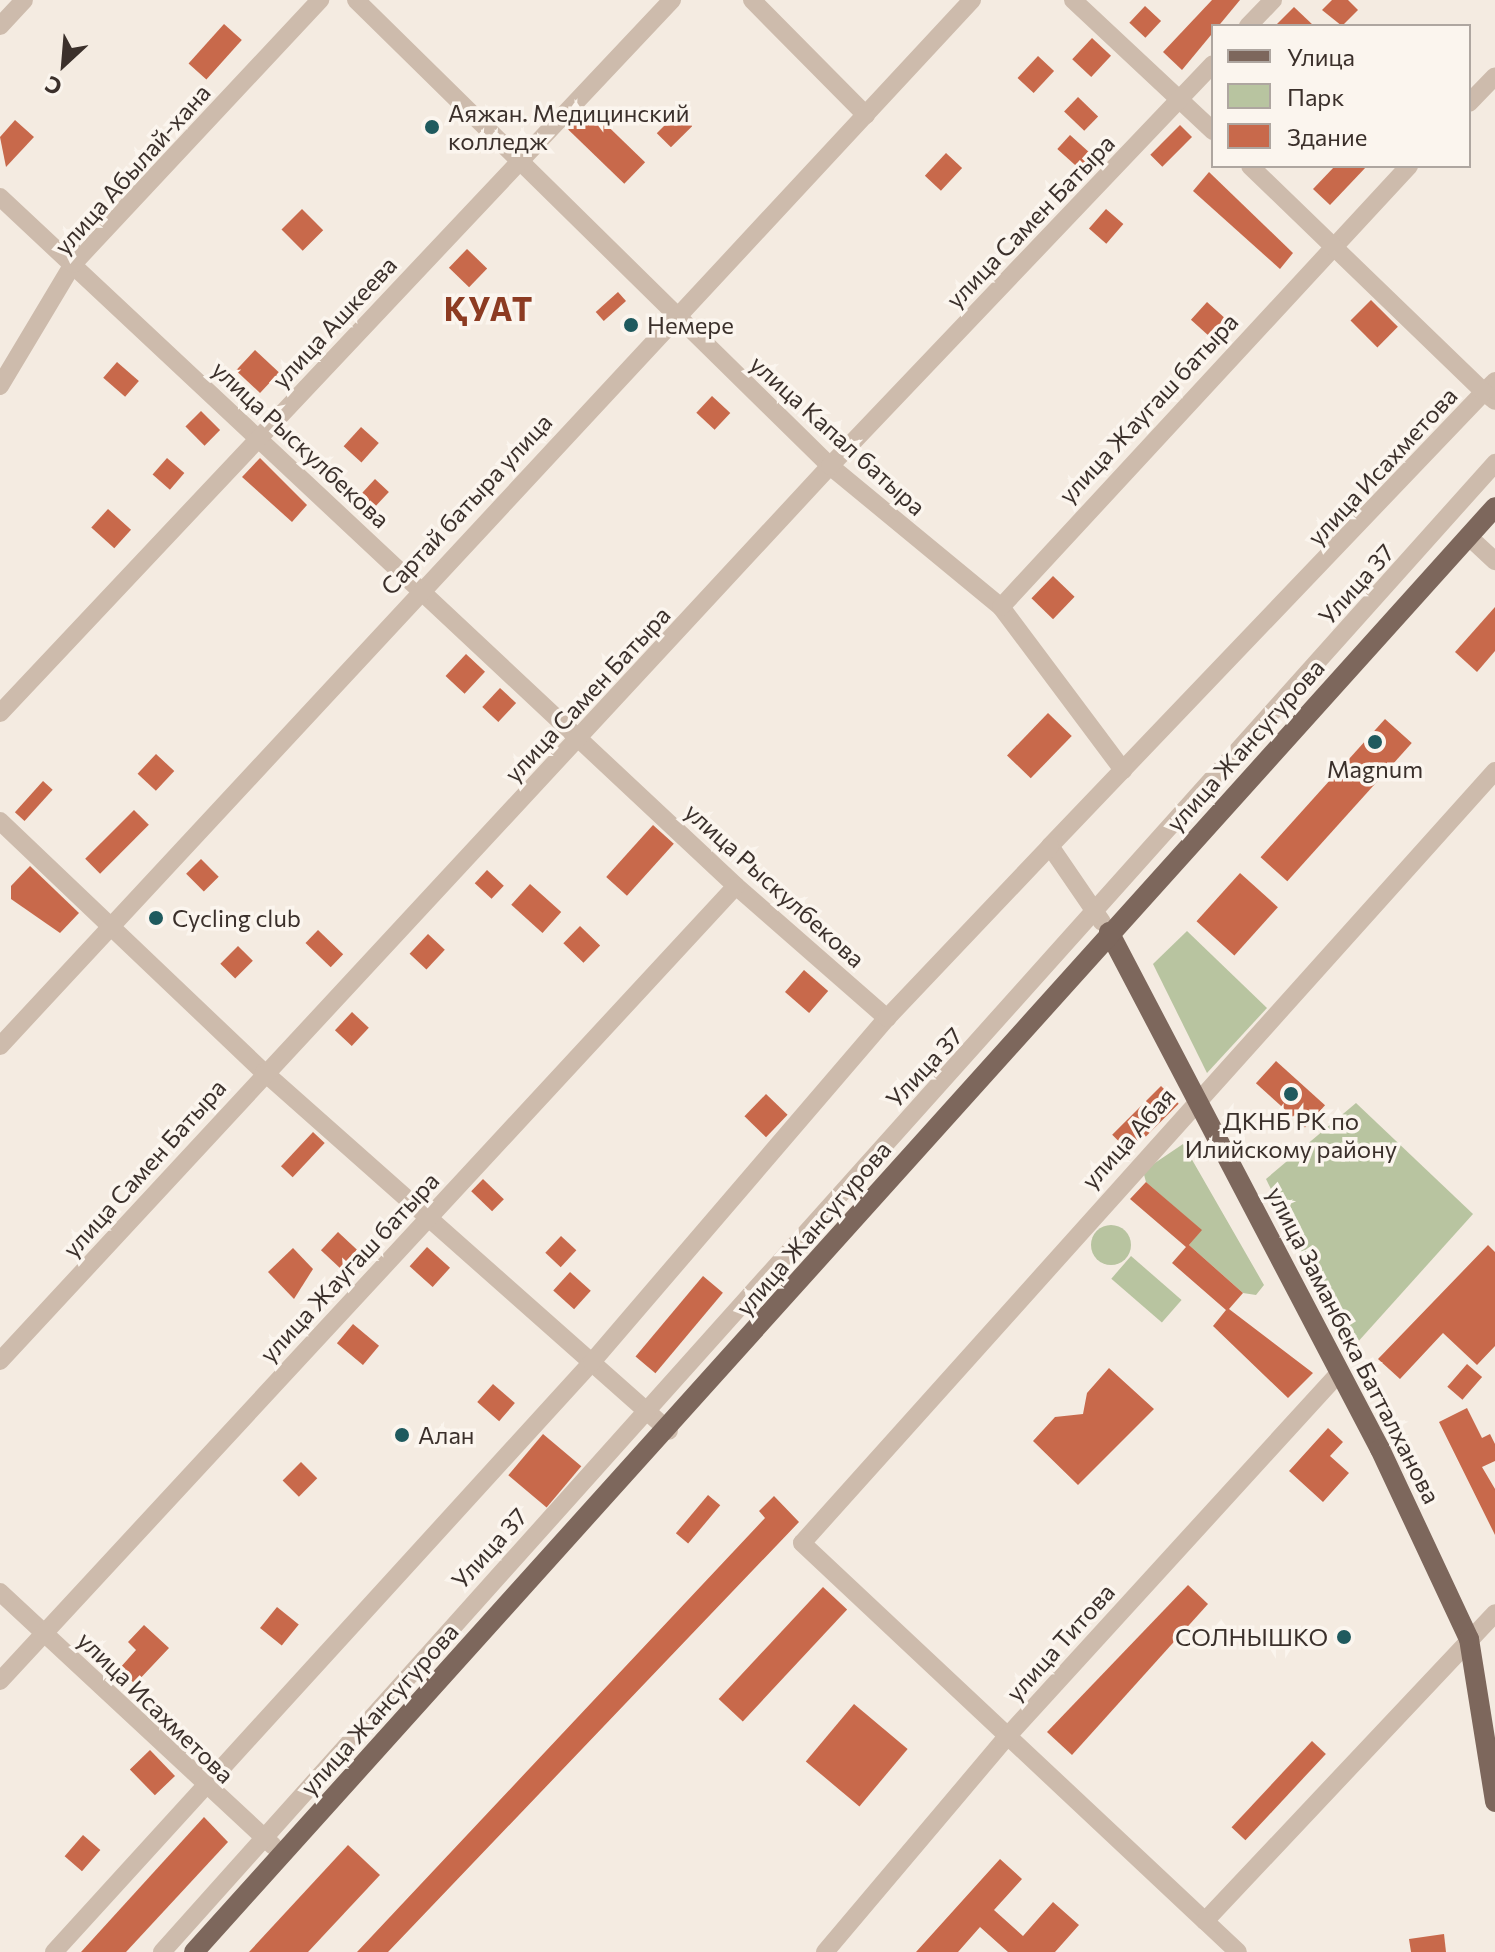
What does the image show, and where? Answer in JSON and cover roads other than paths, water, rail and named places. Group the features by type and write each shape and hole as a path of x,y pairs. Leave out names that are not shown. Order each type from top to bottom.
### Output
{"main road":[{"name":"улица Жансугурова","path":"194,1952 669,1431 1109,932 1495,507"},
{"name":"улица Заманбека Батталханова","path":"1109,932 1340,1372 1469,1639 1495,1802"}],"street":[{"path":"0,26 24,0"},
{"name":"улица Абылай-хана","path":"0,386 73,264 320,0"},
{"name":"улица Капал батыра","path":"356,0 830,466 1001,607 1123,770"},
{"name":"улица Ашкеева","path":"0,713 672,0"},
{"path":"752,0 866,115"},
{"name":"Сартай батыра улица","path":"0,1046 420,588 972,0"},
{"path":"1073,0 1211,129"},
{"path":"1250,24 1273,0"},
{"name":"улица Самен Батыра","path":"0,1361 264,1072 581,737 830,466 1211,66"},
{"path":"1471,101 1495,76"},
{"name":"улица Исахметова","path":"1123,770 1491,391 1252,168"},
{"path":"1334,244 1407,168"},
{"name":"улица Рыскулбекова","path":"0,197 581,737 736,886 887,1018"},
{"name":"улица Жаугаш батыра","path":"1001,607 1334,244"},
{"name":"Улица 37","path":"162,1952 1495,463"},
{"path":"1468,536 1495,561"},
{"path":"54,1952 592,1362 887,1018 1123,770"},
{"name":"улица Абая","path":"1004,1740 802,1543 1196,1098 1495,771"},
{"path":"0,821 264,1072 669,1431"},
{"path":"1050,846 1109,932"},
{"name":"улица Жаугаш батыра","path":"0,1681 736,886"},
{"name":"улица Титова","path":"825,1952 1004,1740 1340,1372"},
{"name":"улица Исахметова","path":"0,1592 204,1787 282,1853"},
{"path":"1205,1921 1495,1613"},
{"path":"1004,1740 1238,1952"}],"place":[{"name":"Аяжан. Медицинский колледж","path":"432,127"},
{"name":"Немере","path":"631,325"},
{"name":"Magnum","path":"1375,742"},
{"name":"Cycling club","path":"156,918"},
{"name":"ДКНБ РК по Илийскому району","path":"1291,1094"},
{"name":"Алан","path":"402,1435"},
{"name":"СОЛНЫШКО","path":"1344,1637"}],"district":[{"name":"ҚУАТ","path":"489,308"}]}
